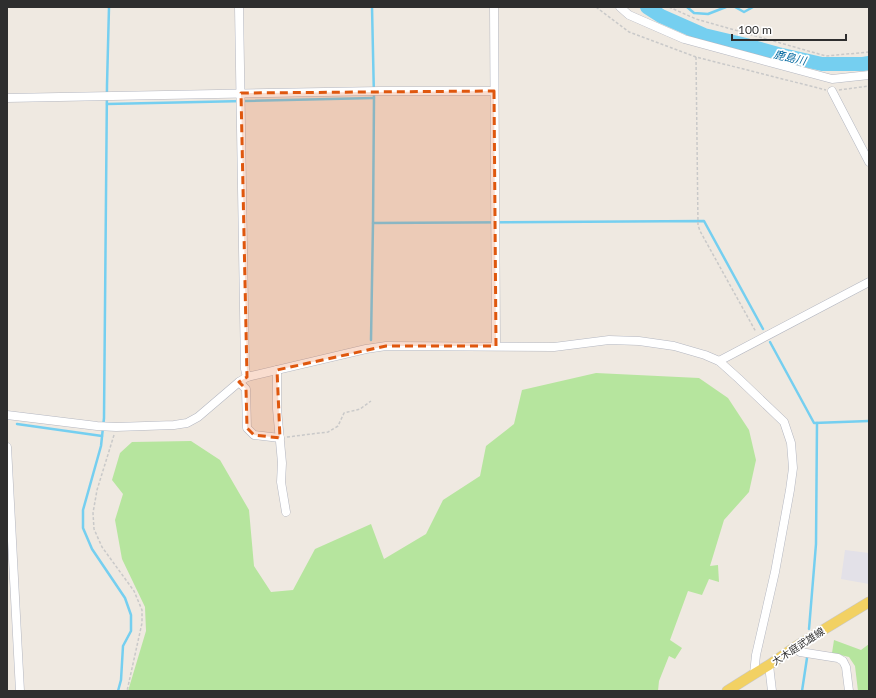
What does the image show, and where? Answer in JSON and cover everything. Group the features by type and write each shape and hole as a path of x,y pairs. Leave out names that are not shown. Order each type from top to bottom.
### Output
{"main road":[{"name":"大木庭武雄線","path":"727,691 869,602"}],"street":[{"path":"239,7 245,369 247,377"},
{"path":"494,7 496,346"},
{"path":"620,7 629,15 684,39 832,79 869,75"},
{"path":"7,98 112,96 241,98 369,91 494,91"},
{"path":"832,91 869,162"},
{"path":"719,361 869,282"},
{"path":"7,415 113,427 174,425 187,423 198,417 247,377 366,348 386,346 554,347 609,340 639,340 674,346 705,355 719,361 784,422 791,443 792,468 790,490 775,572 756,655 754,674"},
{"path":"276,370 277,409 282,462 281,482 286,512"},
{"path":"239,382 246,389 247,428 254,435 280,438"},
{"path":"7,447 20,691"},
{"path":"795,648 800,652 838,658 844,661 849,691"},
{"path":"769,666 772,691"}],"path":[{"path":"596,7 629,32 696,57 832,91 869,86"},
{"path":"669,7 696,19 826,56 869,52"},
{"path":"696,57 698,225 760,339"},
{"path":"280,438 328,432 338,426 344,413 360,409 371,401"},
{"path":"113,427 97,490 93,513 94,529 102,547 134,591 142,610 142,623 127,691"}],"highlighted area":[{"path":"494,91 496,346 386,346 277,370 280,438 254,435 247,428 246,389 239,382 247,377 241,93"}],"shaded area":[{"path":"845,550 869,553 869,584 841,579"}],"green space":[{"path":"596,373 699,378 728,398 749,430 756,460 749,492 724,520 710,566 718,565 719,582 709,579 702,595 688,591 670,640 682,648 675,659 669,656 659,681 658,691 128,691 146,631 145,607 122,559 115,520 123,494 112,480 120,453 132,442 191,441 220,460 249,510 254,566 271,592 293,590 315,549 371,524 384,559 426,534 443,500 480,476 486,446 514,424 522,390"},
{"path":"834,640 861,650 869,644 869,691 858,691 855,666 849,657 832,653"}],"waterway":[{"path":"109,7 104,418 101,446 83,510 83,528 92,549 125,598 131,615 131,631 123,646 121,680 118,691"},
{"path":"372,7 374,98 373,223 704,221 763,329"},
{"name":"鹿島川","path":"647,7 661,16 704,35 778,54 822,64 869,63"},
{"path":"687,7 694,13 708,14 726,7"},
{"path":"735,7 744,12 753,7"},
{"path":"107,104 374,98"},
{"path":"371,340 373,223"},
{"path":"770,342 814,423 869,421"},
{"path":"809,629 816,544 817,423"},
{"path":"17,424 102,436"},
{"path":"802,691 807,658"}]}
